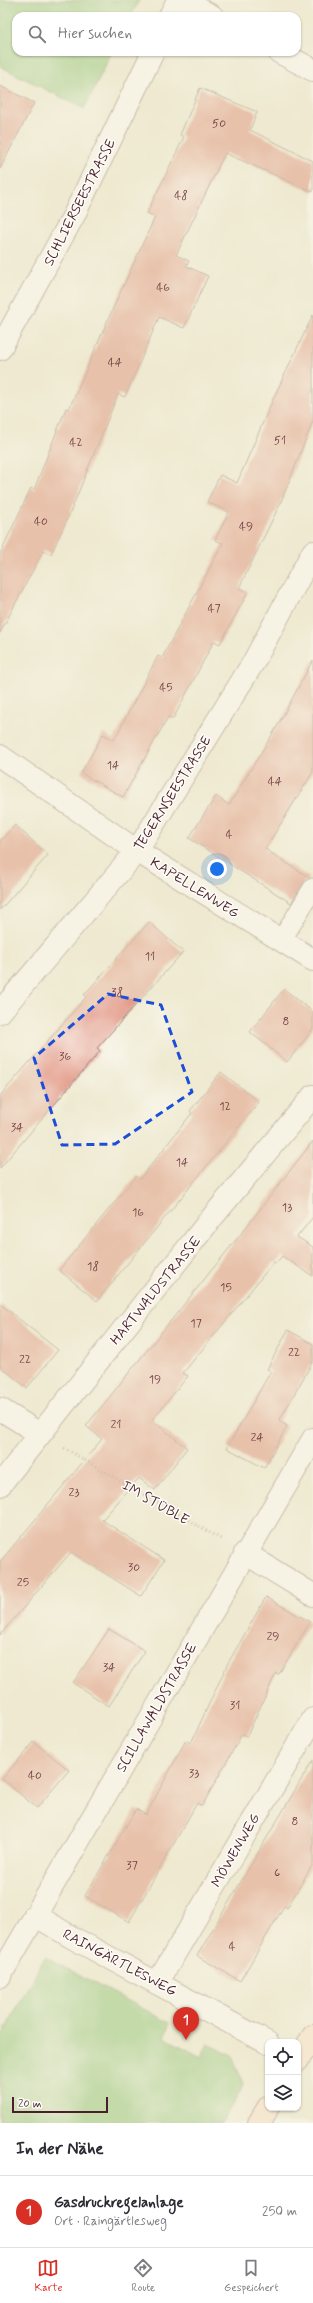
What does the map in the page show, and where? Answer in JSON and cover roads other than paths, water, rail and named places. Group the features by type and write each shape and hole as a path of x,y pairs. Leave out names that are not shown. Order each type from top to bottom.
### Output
{"main road":[{"path":"301,2055 313,2036"},
{"path":"259,2123 266,2111"}],"street":[{"path":"172,12 178,0"},
{"path":"182,0 204,12"},
{"name":"SCHLIERSEESTRASSE","path":"0,349 73,217 151,56"},
{"path":"287,56 313,70"},
{"name":"TEGERNSEESTRASSE","path":"0,1012 137,851 253,663 313,552"},
{"name":"KAPELLENWEG","path":"0,756 137,851 313,960"},
{"name":"HARTWALDSTRASSE","path":"0,1485 210,1220 313,1096"},
{"path":"0,1409 40,1434"},
{"name":"SCILLAWALDSTRASSE","path":"0,1976 245,1553 313,1439"},
{"path":"245,1553 313,1595"},
{"name":"MÖWENWEG","path":"158,1982 313,1719"},
{"name":"RAINGÄRTLESWEG","path":"35,1916 265,2041"}],"lane":[{"path":"281,941 313,888"}],"place":[{"name":"Gasdruckregelanlage","path":"186,2040"}]}
